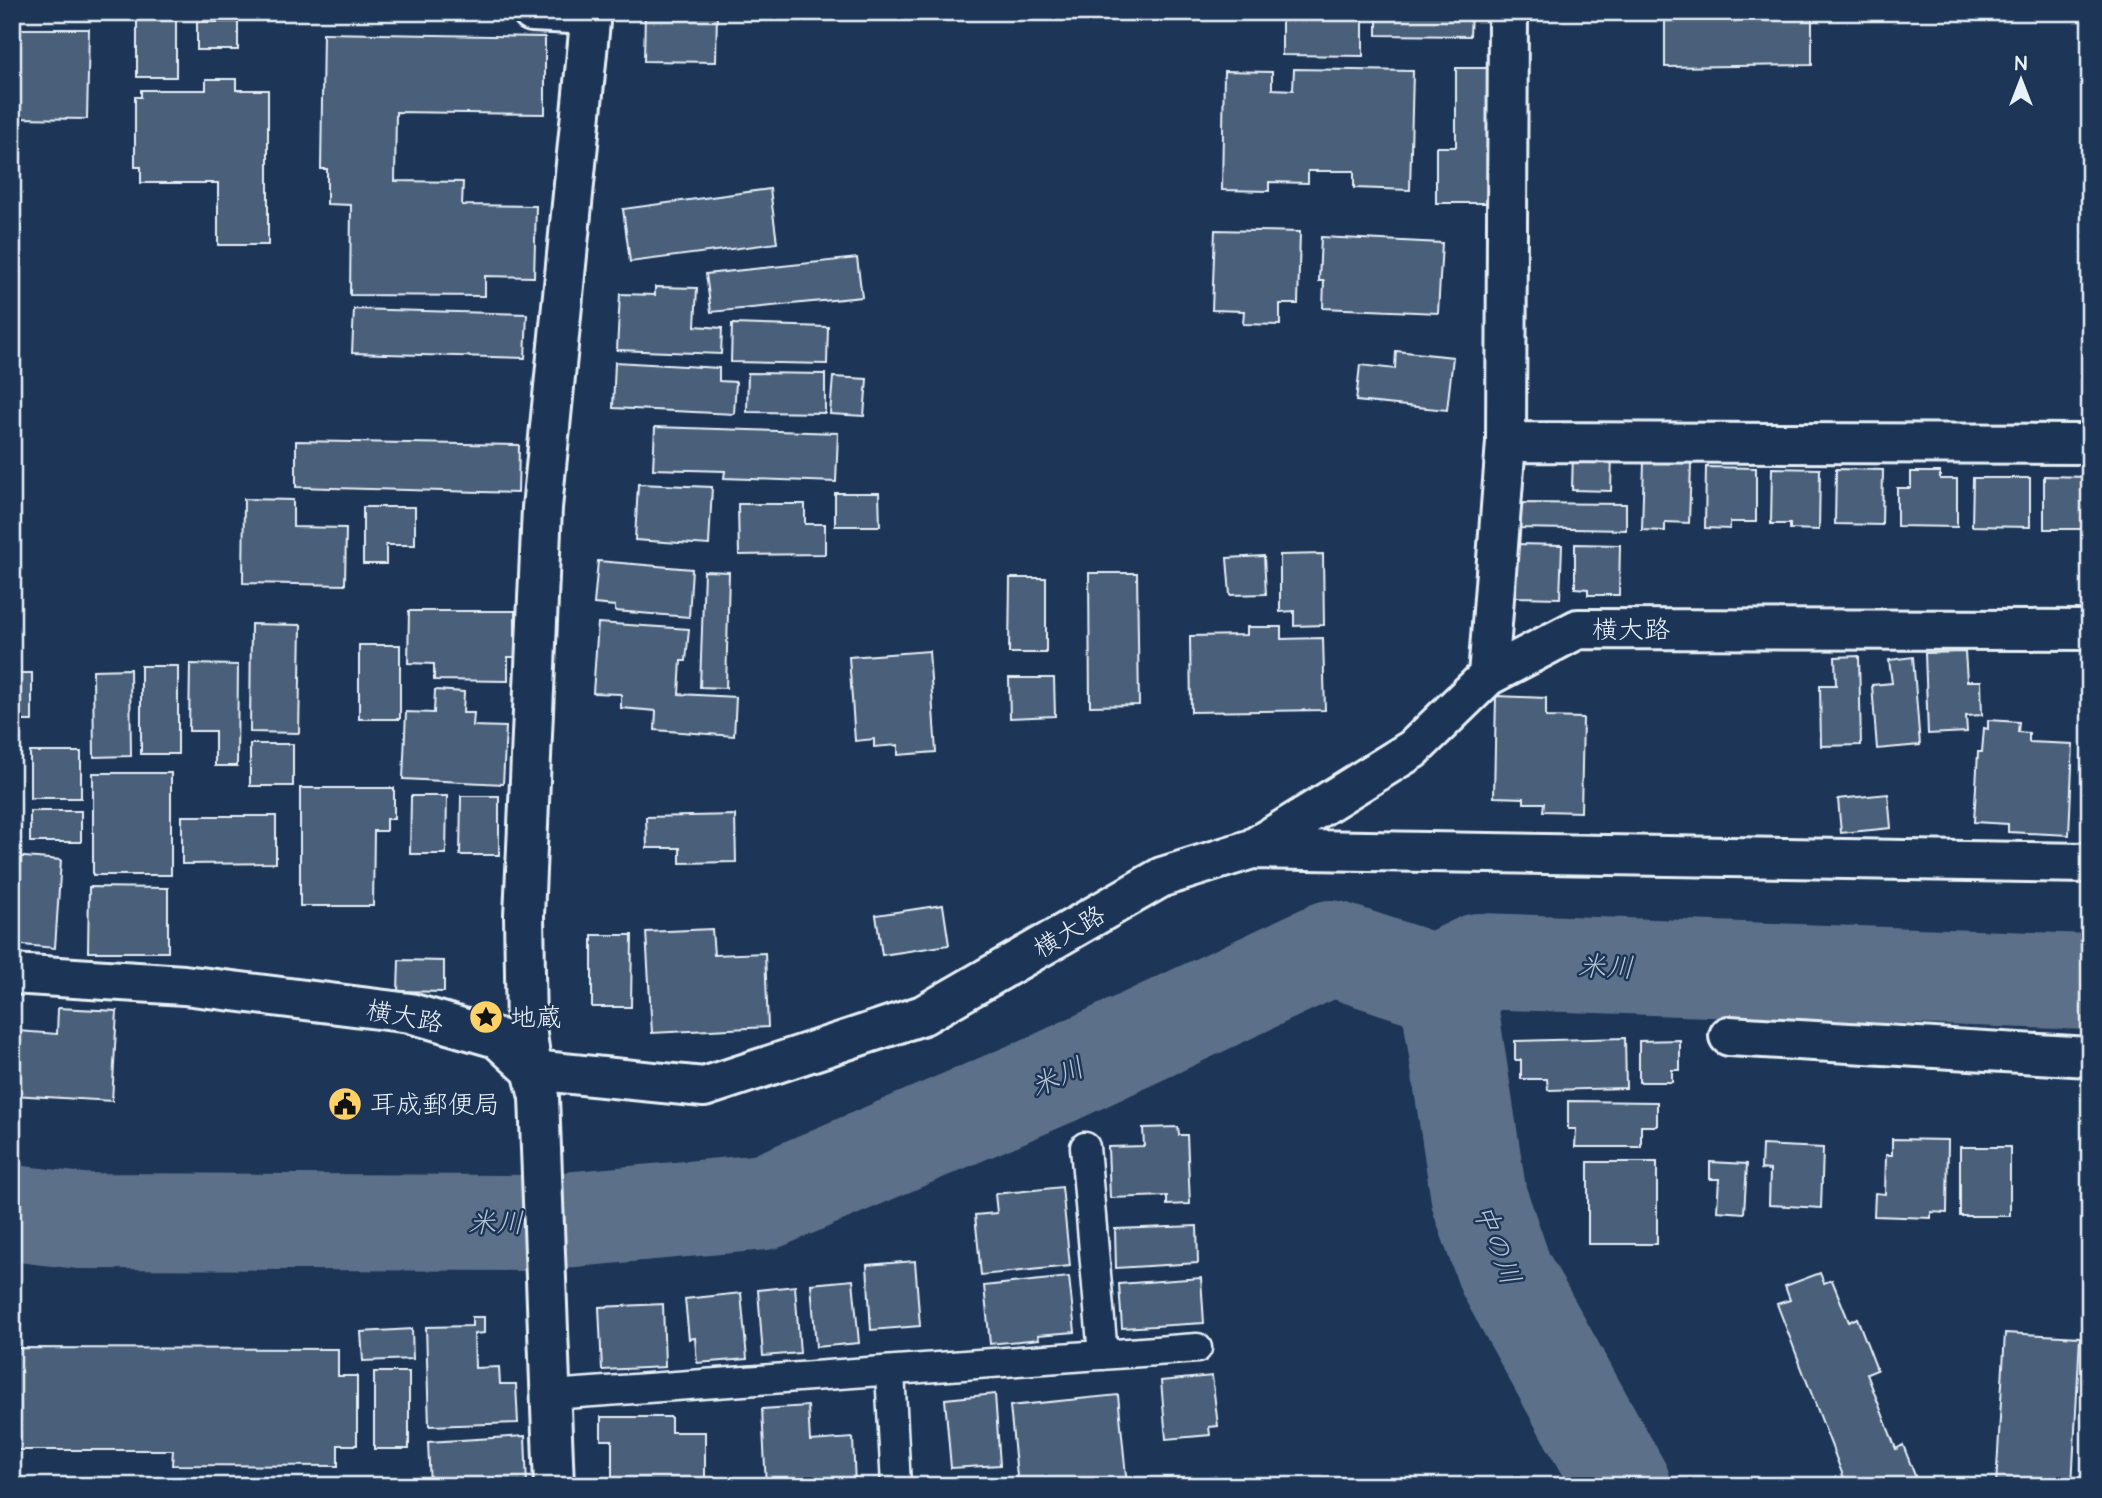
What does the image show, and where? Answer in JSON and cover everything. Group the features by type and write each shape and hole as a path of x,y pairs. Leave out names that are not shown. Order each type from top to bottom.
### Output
{"street":[{"path":"532,12 591,14 542,508 524,916 526,1027 539,1097 554,1486"},
{"path":"1488,676 1506,442 1508,12"},
{"path":"1506,442 2090,444"},
{"name":"横大路","path":"12,974 184,985 410,1013 497,1038 532,1070 704,1087 923,1015 1162,877 1252,849 1413,749 1488,676 1578,629 2090,630"},
{"path":"1252,849 2090,863"},
{"path":"1729,1036 2090,1057"}],"lane":[{"path":"1085,1147 1103,1355"},
{"path":"551,1395 1197,1348"},
{"path":"890,1371 896,1486"}],"building":[{"path":"645,12 717,12 716,62 644,61"},
{"path":"1282,12 1363,12 1363,56 1282,55"},
{"path":"1377,12 1471,12 1470,36 1377,35"},
{"path":"1665,12 1812,12 1812,65 1665,67"},
{"path":"137,20 176,20 176,77 137,77"},
{"path":"197,22 238,22 238,50 197,50"},
{"path":"12,29 89,29 87,119 12,118"},
{"path":"323,33 545,37 545,114 396,112 395,181 463,182 462,205 536,206 534,277 485,276 485,296 350,295 351,205 327,204 327,169 321,169"},
{"path":"1456,68 1498,68 1499,203 1436,203 1436,147 1456,147"},
{"path":"1294,69 1413,71 1410,190 1354,188 1354,171 1308,171 1308,183 1269,182 1269,191 1222,190 1224,71 1272,72 1272,89 1293,90"},
{"path":"206,79 236,79 236,90 268,90 268,245 218,245 218,183 141,183 141,167 135,167 135,97 141,97 141,90 206,90"},
{"path":"770,189 777,243 630,262 623,209"},
{"path":"1215,230 1300,232 1298,304 1280,304 1280,325 1243,324 1244,311 1212,310"},
{"path":"1321,237 1442,243 1438,313 1323,308 1324,281 1319,281"},
{"path":"857,258 862,297 711,312 706,274"},
{"path":"655,287 697,288 695,326 722,328 721,354 617,350 620,294 655,295"},
{"path":"354,309 527,314 525,358 352,353"},
{"path":"732,324 828,327 827,364 731,362"},
{"path":"1396,351 1453,357 1447,410 1356,401 1360,365 1395,369"},
{"path":"615,362 719,368 719,381 736,382 734,414 613,408"},
{"path":"748,373 825,374 825,413 747,412"},
{"path":"833,377 867,379 864,416 830,414"},
{"path":"655,427 838,433 836,482 724,478 725,471 653,469"},
{"path":"296,441 519,445 518,493 296,487"},
{"path":"1573,451 1612,452 1611,491 1572,490"},
{"path":"1644,462 1691,463 1689,523 1665,522 1665,531 1642,530"},
{"path":"1706,467 1756,468 1756,522 1730,522 1730,529 1705,528"},
{"path":"1772,468 1820,469 1819,530 1790,529 1790,524 1771,524"},
{"path":"1836,469 1883,470 1882,525 1835,524"},
{"path":"1911,472 1940,472 1940,479 1957,479 1957,527 1897,526 1897,488 1911,488"},
{"path":"2044,476 2090,477 2090,529 2044,529"},
{"path":"1973,478 2030,478 2030,527 1972,526"},
{"path":"638,484 712,487 709,545 635,540"},
{"path":"835,493 879,493 880,526 835,526"},
{"path":"244,499 293,500 293,527 346,528 345,585 243,583"},
{"path":"1518,503 1626,504 1626,530 1517,528"},
{"path":"738,504 805,504 805,524 825,524 825,554 739,555"},
{"path":"363,507 415,507 415,545 386,545 386,564 363,564"},
{"path":"1517,544 1562,545 1560,598 1516,597"},
{"path":"1575,544 1620,545 1619,595 1588,595 1588,589 1575,588"},
{"path":"1323,554 1324,625 1294,626 1294,611 1280,612 1280,555"},
{"path":"1264,556 1266,594 1230,595 1227,558"},
{"path":"598,561 692,569 689,617 615,611 615,606 594,604"},
{"path":"704,571 729,572 726,688 700,687"},
{"path":"1089,573 1137,573 1139,705 1090,706"},
{"path":"1010,578 1046,578 1046,653 1009,653"},
{"path":"409,611 515,611 515,657 508,657 508,681 434,680 434,664 408,663"},
{"path":"598,623 689,629 686,661 681,661 679,694 736,697 734,736 655,730 656,711 621,708 621,694 593,693"},
{"path":"251,624 301,625 299,733 250,732"},
{"path":"1247,627 1281,627 1281,639 1323,638 1325,710 1191,712 1190,636 1247,635"},
{"path":"359,645 400,645 400,719 359,719"},
{"path":"929,651 936,752 898,755 898,745 874,747 874,739 855,741 849,657"},
{"path":"1965,652 1967,681 1981,681 1982,715 1966,716 1967,732 1928,734 1925,653"},
{"path":"1859,656 1861,745 1821,746 1820,685 1836,685 1835,657"},
{"path":"1913,657 1920,745 1877,749 1872,685 1892,683 1889,660"},
{"path":"18,661 18,673 32,673 32,721 12,721 12,662"},
{"path":"190,664 238,665 237,766 215,766 215,731 189,731"},
{"path":"141,666 178,666 178,754 141,754"},
{"path":"130,669 131,756 94,757 93,670"},
{"path":"1009,678 1054,678 1055,716 1010,718"},
{"path":"435,690 464,692 463,713 474,713 473,726 506,727 503,784 403,779 406,712 434,713"},
{"path":"1496,696 1546,698 1546,717 1583,718 1581,812 1543,811 1544,803 1524,803 1524,798 1494,797"},
{"path":"1988,720 2019,722 2018,732 2029,733 2029,742 2073,744 2069,835 2008,832 2008,824 1974,822 1978,752 1982,752 1984,728 1988,729"},
{"path":"250,744 293,744 293,786 250,786"},
{"path":"30,752 81,752 81,798 30,798"},
{"path":"93,773 171,773 171,875 93,875"},
{"path":"300,788 394,788 394,819 386,819 386,831 374,831 373,906 300,906"},
{"path":"1888,794 1891,828 1841,833 1838,799"},
{"path":"411,796 447,796 446,854 410,854"},
{"path":"461,796 499,796 499,855 460,855"},
{"path":"30,811 81,811 81,842 30,842"},
{"path":"735,815 736,862 680,863 680,848 647,848 646,817"},
{"path":"182,816 276,816 276,863 182,864"},
{"path":"12,856 61,860 55,948 12,944"},
{"path":"89,887 168,888 168,952 88,952"},
{"path":"943,905 949,945 882,955 876,915"},
{"path":"712,929 714,955 765,953 768,1027 652,1033 646,932"},
{"path":"592,935 632,935 631,1007 592,1007"},
{"path":"399,960 444,961 444,992 398,991"},
{"path":"58,1008 117,1011 112,1101 13,1095 18,1031 57,1034"},
{"path":"1625,1038 1626,1088 1548,1090 1547,1079 1521,1079 1521,1060 1515,1060 1515,1041"},
{"path":"1680,1040 1680,1070 1672,1070 1672,1082 1639,1082 1639,1041"},
{"path":"1568,1101 1657,1102 1657,1126 1641,1126 1641,1147 1575,1147 1576,1129 1568,1129"},
{"path":"1178,1127 1179,1135 1187,1135 1190,1204 1167,1205 1167,1196 1110,1198 1108,1147 1144,1146 1143,1128"},
{"path":"1892,1139 1948,1140 1947,1213 1931,1212 1931,1218 1874,1216 1875,1193 1885,1194 1886,1155 1892,1155"},
{"path":"1762,1145 1823,1148 1821,1208 1769,1205 1770,1170 1761,1169"},
{"path":"1960,1147 2010,1147 2010,1216 1960,1216"},
{"path":"1588,1162 1657,1162 1657,1244 1588,1244"},
{"path":"1710,1162 1747,1164 1744,1213 1717,1211 1719,1179 1710,1179"},
{"path":"1062,1187 1070,1266 981,1275 975,1215 997,1213 995,1194"},
{"path":"1197,1226 1198,1263 1116,1268 1115,1229"},
{"path":"915,1261 920,1326 871,1330 867,1265"},
{"path":"1820,1273 1824,1283 1832,1280 1849,1322 1857,1318 1877,1370 1867,1374 1896,1449 1903,1445 1919,1486 1847,1486 1777,1304 1790,1300 1785,1286"},
{"path":"1069,1277 1075,1332 1038,1335 1039,1339 990,1344 984,1286"},
{"path":"1201,1278 1204,1323 1122,1328 1119,1284"},
{"path":"853,1280 859,1343 816,1347 811,1284"},
{"path":"795,1286 800,1353 763,1356 758,1290"},
{"path":"741,1293 747,1359 697,1363 695,1338 689,1339 685,1299"},
{"path":"663,1304 665,1367 602,1370 599,1307"},
{"path":"472,1317 484,1317 484,1333 474,1334 475,1368 499,1367 500,1384 516,1384 518,1423 429,1426 426,1327 472,1326"},
{"path":"412,1329 413,1359 363,1361 361,1332"},
{"path":"2005,1333 2080,1337 2072,1486 1996,1486"},
{"path":"12,1348 338,1349 338,1376 357,1376 357,1445 338,1445 338,1466 172,1465 173,1450 12,1450"},
{"path":"374,1372 409,1372 409,1449 374,1449"},
{"path":"1212,1376 1218,1426 1209,1427 1210,1435 1166,1439 1161,1381"},
{"path":"995,1394 1000,1465 951,1468 945,1399"},
{"path":"1118,1395 1127,1486 1018,1486 1010,1406"},
{"path":"808,1406 810,1441 853,1438 855,1486 766,1486 762,1409"},
{"path":"601,1417 671,1417 671,1432 705,1432 705,1486 612,1486 612,1440 601,1440"},
{"path":"525,1436 527,1486 430,1486 428,1442"}],"waterway":[{"name":"米川","path":"12,1213 81,1221 530,1223 765,1202 1054,1078 1331,948 1434,982 1479,961 2090,982"},
{"name":"中の川","path":"1434,982 1450,1007 1479,1198 1505,1273 1623,1486"}],"place":[{"name":"地蔵","path":"486,1017"},
{"name":"耳成郵便局","path":"345,1104"}]}
